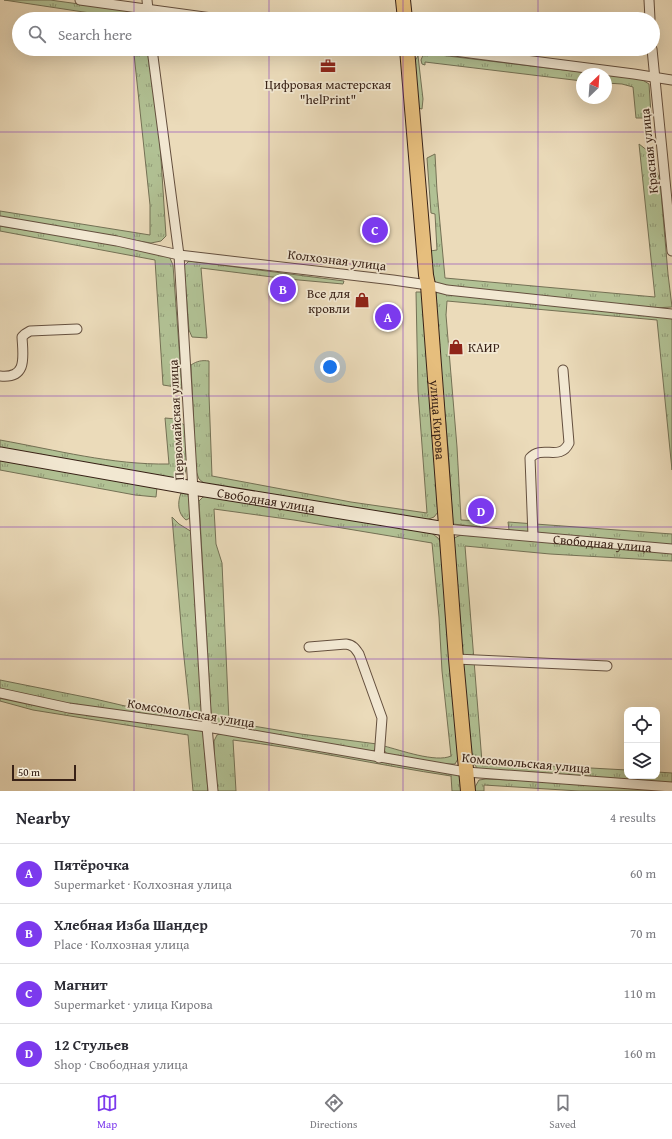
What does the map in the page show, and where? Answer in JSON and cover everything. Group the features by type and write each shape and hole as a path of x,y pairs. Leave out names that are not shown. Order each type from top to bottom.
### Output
{"main road":[{"path":"403,0 404,12"},
{"name":"улица Кирова","path":"408,56 428,285 456,658 468,791"}],"street":[{"path":"80,0 138,12"},
{"path":"147,0 148,12"},
{"path":"649,0 650,12"},
{"name":"Первомайская улица","path":"153,56 179,255 207,727 213,791"},
{"path":"493,56 672,80"},
{"name":"Красная улица","path":"653,56 672,251"},
{"name":"Колхозная улица","path":"0,221 118,241 179,255 428,285 447,290 672,314"},
{"path":"0,376 13,376 20,370 23,362 22,337 25,334 30,331 77,329"},
{"path":"533,536 530,458 540,452 560,452 566,449 569,443 563,370"},
{"name":"Свободная улица","path":"0,454 193,488 446,529 672,549"},
{"path":"309,647 346,644 355,647 359,654 382,718 379,758"},
{"path":"456,658 607,666"},
{"name":"Комсомольская улица","path":"0,692 69,708 207,727 466,772 672,787"}],"green space":[{"path":"4,0 50,0 137,12 84,12"},
{"path":"134,56 150,56 160,144 166,236 161,241 151,243 0,217 0,211 150,235 150,205"},
{"path":"418,56 423,99 422,109 418,108 414,62"},
{"path":"423,56 448,56 576,71 576,80 425,62 425,65 422,64 421,60"},
{"path":"612,76 641,79 649,84 651,114 645,118 636,118 633,87 612,83"},
{"path":"639,144 648,151 660,180 672,307 654,308 443,287 436,283 434,280 430,251 437,250 435,214 431,213 427,158 435,154 445,278 655,297"},
{"path":"0,226 98,241 169,256 173,265 182,388 163,385 155,260 0,231"},
{"path":"189,261 344,281 343,284 288,279 201,268 207,338 192,337 189,330 184,266"},
{"path":"416,292 422,292 438,512 434,517 426,520 205,484 199,479 196,471 191,365 197,362 209,361 212,476 351,502 427,513 418,391"},
{"path":"442,292 672,316 672,470 657,320 447,301 446,315 457,447 461,520 480,521 480,527 453,524 448,448 434,293"},
{"path":"165,418 177,419 185,426 187,466 184,476 178,478 168,478 0,449 0,440 126,462 169,464"},
{"path":"0,458 157,487 156,497 135,495 0,470"},
{"path":"185,492 189,494 190,518 186,520 181,515 179,504 181,493"},
{"path":"210,495 429,531 438,538 443,546 459,757 455,764 444,764 387,754 384,750 384,746 427,757 444,758 451,756 442,671 439,617 432,543 294,520 214,509 216,544 222,563 229,722 301,734 377,744 375,750 370,752 219,725 213,721 211,715 199,501 203,497"},
{"path":"172,517 179,524 192,532 202,715 200,719 194,722 68,705 0,690 0,680 138,709 190,714"},
{"path":"508,522 672,534 672,545 509,530"},
{"path":"461,535 672,552 672,561 550,554 465,546 482,762 624,770 624,779 660,779 660,772 672,773 672,784 478,769 470,759 454,538"},
{"path":"0,695 145,723 197,729 203,732 208,791 193,791 188,735 33,710 0,701"},
{"path":"223,733 458,773 461,776 462,791 452,791 451,776 233,740 236,791 215,791 214,741 217,735"},
{"path":"486,779 580,783 672,791 579,791 484,785 484,791 475,791 475,787 479,780"}],"place":[{"name":"Цифровая мастерская \"helPrint\"","path":"328,66"},
{"name":"Магнит","path":"375,230"},
{"name":"Хлебная Изба Шандер","path":"283,289"},
{"name":"Все для кровли","path":"362,300"},
{"name":"Пятёрочка","path":"388,317"},
{"name":"КАИР","path":"456,347"},
{"name":"12 Стульев","path":"481,511"}]}
